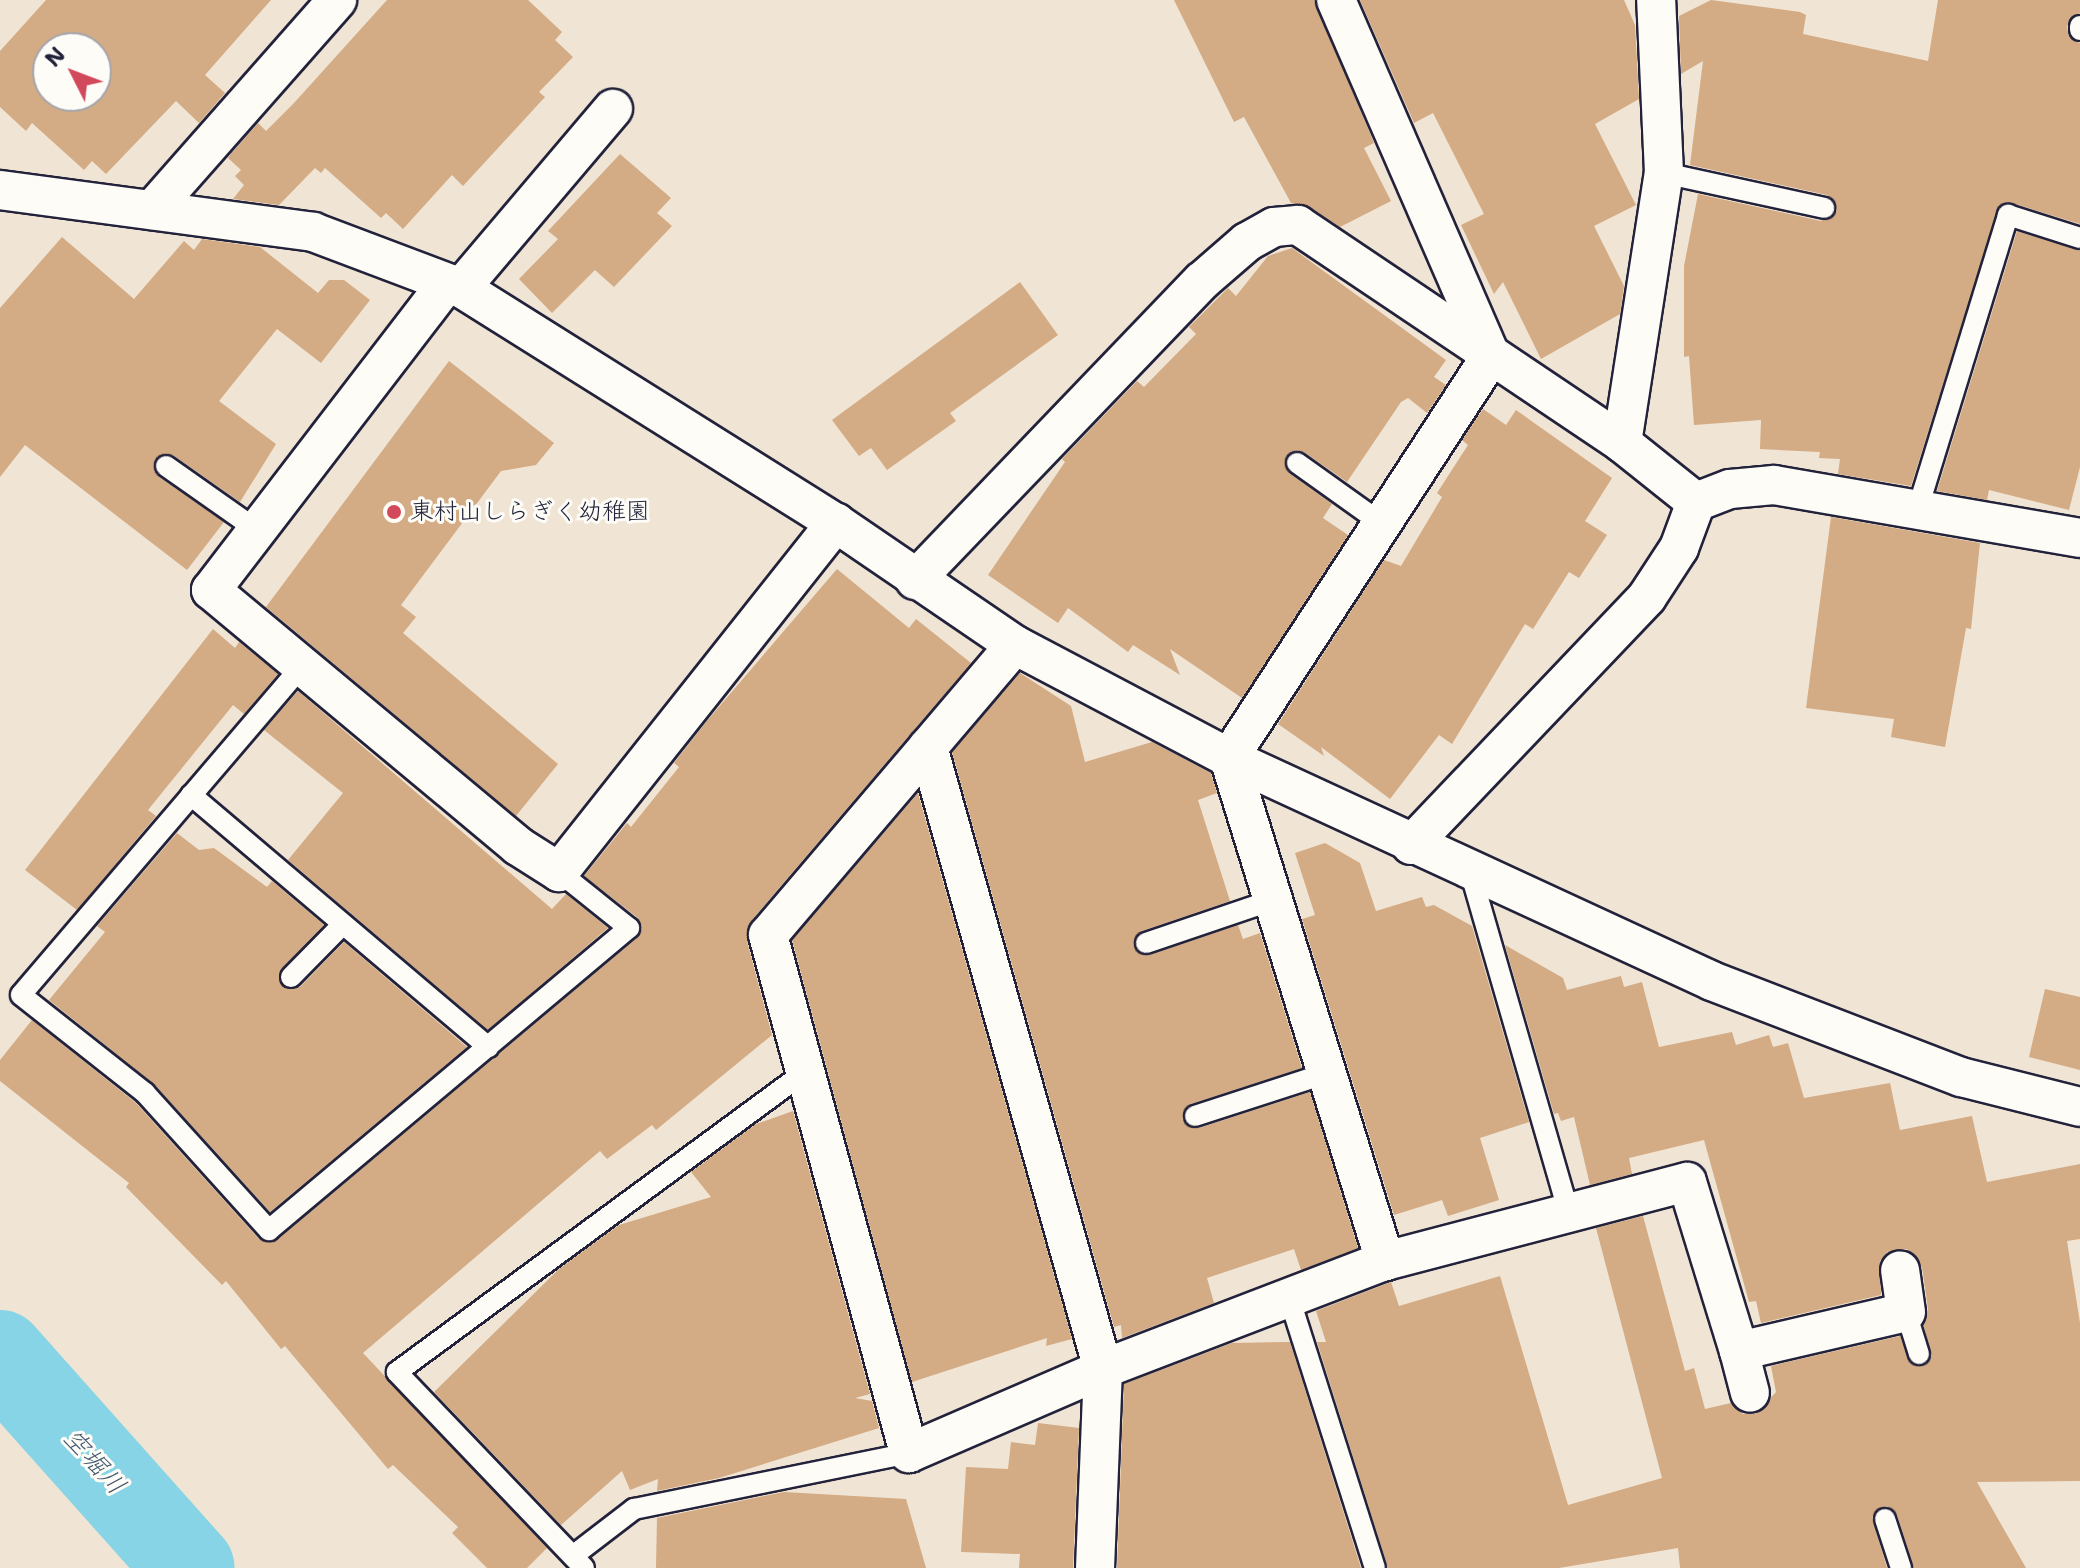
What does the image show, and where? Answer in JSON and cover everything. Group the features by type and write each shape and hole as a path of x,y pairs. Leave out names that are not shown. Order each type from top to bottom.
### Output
{"street":[{"path":"152,210 337,0"},
{"path":"1336,0 1491,356"},
{"path":"1622,443 1664,173 1656,0"},
{"path":"613,109 454,286 211,590 518,846 559,872 836,523"},
{"path":"0,190 313,232 454,286 836,523 915,580 1015,645 1229,758 1471,874 1712,981 1961,1077 2080,1107"},
{"path":"915,580 1202,281 1247,242 1274,227 1298,225 1622,443 1696,502"},
{"path":"1229,758 1491,356"},
{"path":"1411,845 1647,597 1679,548 1696,502 1730,489 1774,485 2080,538"},
{"path":"1015,645 768,935 909,1453 1103,1369 1385,1261 1568,1210 1687,1182 1750,1393"},
{"path":"928,747 1103,1369 1095,1568"},
{"path":"1229,758 1324,1074 1385,1261"},
{"path":"1739,1351 1906,1312 1900,1270"}],"lane":[{"path":"1664,173 1824,208"},
{"path":"1918,508 2008,215 2080,238"},
{"path":"1297,463 1381,523"},
{"path":"166,466 257,530"},
{"path":"301,667 21,995 145,1093 269,1230 629,928 559,872"},
{"path":"191,795 488,1047"},
{"path":"1471,874 1568,1210"},
{"path":"1146,943 1273,900"},
{"path":"291,977 343,924"},
{"path":"805,1072 397,1372 579,1561 634,1509 909,1453"},
{"path":"1195,1116 1324,1074"},
{"path":"1289,1297 1375,1568"},
{"path":"1906,1312 1919,1354"},
{"path":"1885,1519 1901,1568"}],"building":[{"path":"46,0 271,0 205,75 225,93 199,123 176,101 106,174 92,161 84,170 32,123 26,131 0,107 0,51"},
{"path":"387,0 528,0 562,32 555,40 573,57 539,92 545,97 463,186 452,175 403,229 386,213 381,218 325,168 321,173 315,168 279,205 233,199 244,185 235,176 241,170 228,158 231,154 258,123 266,131"},
{"path":"1174,0 1314,0 1374,143 1364,148 1391,201 1340,227 1310,207 1291,203 1244,117 1234,122"},
{"path":"1360,0 1624,0 1635,25 1639,99 1595,124 1636,205 1594,226 1624,286 1620,314 1541,359 1503,282 1494,294 1461,225 1484,214 1433,113 1414,123"},
{"path":"1711,0 1800,12 1806,15 1803,34 1928,61 1938,0 2080,0 2080,13 2067,26 2069,37 2080,43 2080,224 2012,203 1999,206 1911,486 1838,474 1840,459 1819,458 1820,452 1760,449 1761,420 1694,425 1689,356 1684,357 1684,266 1698,194 1821,221 1837,210 1827,195 1690,165 1703,61 1681,74 1679,16"},
{"path":"620,154 671,198 657,213 672,226 614,287 595,270 552,313 519,279 558,239 548,231"},
{"path":"2017,231 2080,251 2080,467 2069,510 1989,490 1987,500 1937,491"},
{"path":"62,237 134,299 184,241 194,250 202,239 260,247 318,293 329,280 344,280 370,300 321,363 277,329 219,401 276,444 240,502 173,455 155,459 159,477 224,522 187,570 25,445 0,477 0,308"},
{"path":"1292,248 1446,360 1434,377 1446,385 1427,413 1408,398 1401,402 1347,482 1304,452 1286,456 1289,473 1332,504 1323,518 1348,535 1242,698 1170,649 1180,675 1133,645 1128,652 1068,608 1058,623 988,575 1065,462 1062,459 1137,381 1144,387 1196,334 1189,327 1228,288 1236,296 1268,256"},
{"path":"1020,282 1058,335 950,413 956,421 887,470 871,448 859,456 832,420"},
{"path":"449,361 554,443 536,465 501,471 401,605 416,617 403,633 558,764 516,816 266,607"},
{"path":"1483,409 1506,425 1516,410 1612,478 1585,521 1607,535 1579,578 1569,572 1533,629 1525,624 1452,744 1439,735 1390,799 1321,747 1324,756 1278,724 1384,560 1401,566 1442,497 1437,493 1468,445 1462,440"},
{"path":"1831,517 1980,543 1971,629 1966,628 1945,747 1891,737 1894,719 1806,708"},
{"path":"837,569 909,628 916,619 971,663 751,921 747,941 772,1035 656,1130 652,1125 607,1159 600,1151 363,1353 547,1548 527,1568 487,1568 452,1533 458,1527 393,1465 388,1469 285,1346 281,1349 226,1281 222,1285 126,1187 129,1183 0,1081 0,1060 32,1020 136,1103 259,1239 277,1240 638,937 638,918 584,876 627,823 631,827 679,767 674,763 706,722"},
{"path":"213,629 235,648 239,642 278,674 244,714 233,705 148,810 156,816 77,910 25,870"},
{"path":"1020,673 1071,706 1085,762 1152,742 1211,773 1217,793 1198,800 1230,901 1142,931 1134,946 1149,955 1238,925 1243,939 1260,933 1302,1068 1191,1104 1182,1119 1199,1128 1310,1092 1358,1248 1301,1270 1294,1249 1207,1278 1214,1303 1122,1338 1121,1325 1114,1327 952,752"},
{"path":"298,691 552,909 566,894 608,928 488,1030 288,860 343,793 264,730"},
{"path":"918,793 1072,1339 1046,1346 1047,1338 912,1382 792,940"},
{"path":"177,833 199,850 214,848 267,887 272,881 324,925 281,969 283,987 300,987 344,942 467,1047 270,1212 154,1084 49,1000 105,932 97,926"},
{"path":"1325,843 1360,863 1376,911 1422,897 1426,907 1434,905 1472,926 1529,1122 1480,1138 1499,1200 1448,1216 1442,1200 1394,1215 1302,919 1315,915 1295,853"},
{"path":"1505,945 1563,978 1567,990 1621,976 1624,987 1642,982 1659,1047 1732,1032 1736,1045 1769,1035 1773,1047 1788,1043 1804,1098 1890,1083 1900,1130 1972,1116 1987,1182 2080,1164 2080,1239 2067,1241 2080,1323 2080,1481 1977,1482 2026,1568 1914,1568 1897,1515 1887,1506 1872,1517 1887,1568 1680,1568 1678,1548 1559,1568 1388,1568 1317,1342 1326,1342 1316,1311 1391,1282 1399,1306 1500,1276 1568,1505 1662,1478 1596,1228 1643,1216 1685,1371 1694,1368 1705,1409 1731,1403 1743,1414 1756,1414 1776,1392 1771,1366 1900,1336 1911,1364 1924,1366 1932,1356 1923,1324 1928,1309 1922,1267 1907,1249 1887,1252 1880,1261 1881,1295 1761,1323 1756,1301 1749,1302 1704,1140 1629,1158 1632,1174 1590,1185 1574,1117 1561,1121 1558,1113 1554,1114"},
{"path":"2045,989 2080,997 2080,1070 2029,1057"},
{"path":"793,1111 870,1394 855,1398 872,1401 879,1428 719,1478 657,1491 658,1479 630,1490 622,1471 561,1525 434,1392 559,1269 619,1225 711,1197 691,1172 756,1124"},
{"path":"1290,1342 1361,1568 1117,1568 1124,1384 1232,1343"},
{"path":"1038,1423 1079,1428 1073,1568 1019,1568 1020,1554 961,1552 966,1467 1008,1469 1011,1442 1035,1445"},
{"path":"784,1492 906,1499 926,1568 656,1568 657,1518"}],"waterway":[{"name":"空堀川","path":"0,1355 190,1568"}],"place":[{"name":"東村山しらぎく幼稚園","path":"394,512"}]}
